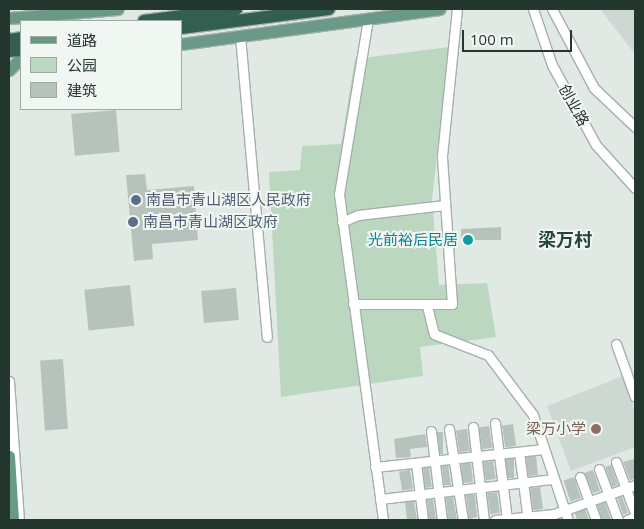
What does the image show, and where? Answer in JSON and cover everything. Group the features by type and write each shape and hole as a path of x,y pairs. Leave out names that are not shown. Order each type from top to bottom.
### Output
{"highway":[{"path":"152,20 236,9"},
{"path":"182,28 329,9"}],"main road":[{"path":"9,18 118,9"},
{"path":"182,44 440,9"},
{"path":"9,456 14,520"}],"street":[{"path":"352,304 427,306 452,304 442,156 457,9"},
{"name":"创业路","path":"533,9 552,65 596,145 635,188"},
{"name":"创业路","path":"552,9 594,88 635,127"},
{"path":"368,19 339,194 352,304 383,520"},
{"path":"240,36 266,337"},
{"path":"342,222 358,215 444,205"},
{"path":"427,306 434,334 488,355 532,415 568,520"},
{"path":"616,344 635,397"},
{"path":"9,381 19,520"},
{"path":"495,423 507,520"},
{"path":"473,427 484,520"},
{"path":"449,429 463,520"},
{"path":"431,430 442,520"},
{"path":"375,467 544,449"},
{"path":"519,452 527,518"},
{"path":"616,462 635,513"},
{"path":"416,463 423,520"},
{"path":"599,469 618,520"},
{"path":"580,476 596,520"},
{"path":"380,499 554,479"},
{"path":"495,520 527,518 565,510 635,485"},
{"path":"627,520 635,517"}],"shaded area":[{"path":"600,9 635,9 635,54"},
{"name":"梁万小学","path":"623,376 635,411 635,447 571,471 547,406"}],"green space":[{"path":"449,47 432,199 439,285 487,283 496,337 420,347 423,376 281,397 269,172 300,170 302,146 341,144 355,59"}],"building":[{"path":"116,110 120,152 75,156 71,114"},
{"path":"145,174 147,190 194,186 198,240 152,244 153,259 134,261 126,175"},
{"path":"501,227 501,240 461,240 461,229"},
{"path":"130,285 134,326 89,331 84,290"},
{"path":"236,288 239,320 204,323 201,291"},
{"path":"63,359 68,429 45,430 40,361"},
{"path":"513,424 516,446 505,447 502,426"},
{"path":"489,426 492,448 482,449 479,427"},
{"path":"467,429 470,451 459,452 456,431"},
{"path":"437,432 443,432 443,454 437,454"},
{"path":"425,434 427,447 410,449 411,457 396,458 394,439"},
{"path":"536,456 538,475 528,476 526,457"},
{"path":"506,459 514,459 514,478 506,478"},
{"path":"634,459 635,479 630,480 623,462"},
{"path":"493,461 496,479 486,480 483,463"},
{"path":"471,463 473,482 463,483 461,464"},
{"path":"448,465 451,485 444,485 442,466"},
{"path":"611,465 618,485 612,487 605,467"},
{"path":"423,468 429,468 432,487 425,488"},
{"path":"410,470 413,489 402,490 399,472"},
{"path":"593,470 600,491 593,493 584,473"},
{"path":"574,477 581,498 570,501 564,480"},
{"path":"540,487 543,509 533,510 530,488"},
{"path":"497,492 500,513 490,514 487,493"},
{"path":"466,495 475,495 477,517 469,519"},
{"path":"622,496 628,513 623,515 617,498"},
{"path":"453,497 457,520 448,520 446,498"},
{"path":"433,499 436,520 429,520 427,500"},
{"path":"414,501 417,520 407,520 405,502"},
{"path":"605,502 611,520 602,520 597,505"},
{"path":"585,509 589,520 577,520 575,513"}],"place":[{"name":"南昌市青山湖区人民政府","path":"136,200"},
{"name":"南昌市青山湖区政府","path":"133,222"},
{"name":"光前裕后民居","path":"468,240"},
{"name":"梁万小学","path":"596,429"}],"district":[{"name":"梁万村","path":"565,239"}]}
